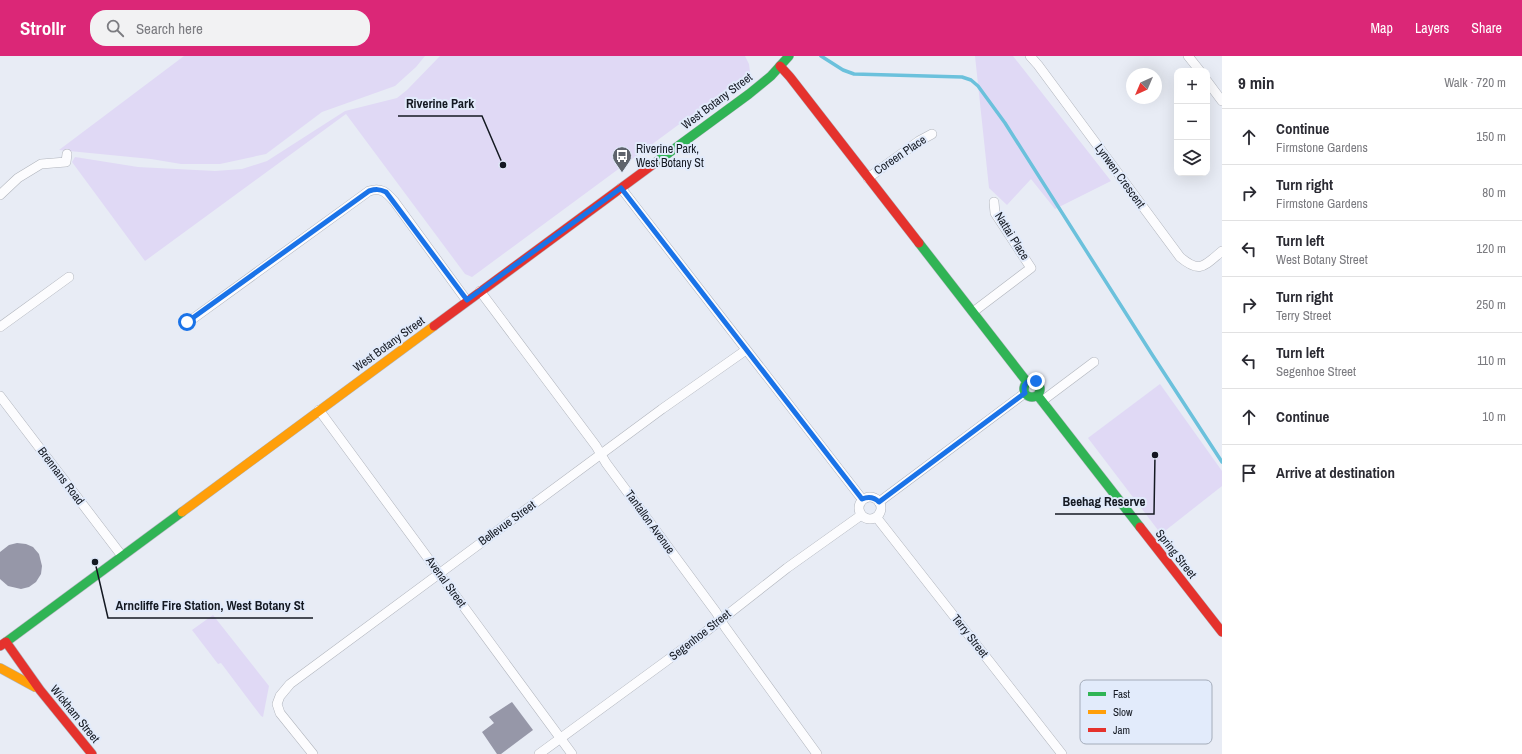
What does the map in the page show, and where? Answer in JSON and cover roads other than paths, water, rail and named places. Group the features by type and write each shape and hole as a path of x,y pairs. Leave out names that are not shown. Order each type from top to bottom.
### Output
{"main road":[{"name":"West Botany Street","path":"3,644 467,300 749,94 789,56"},
{"path":"780,66 1027,382"},
{"path":"1033,380 1038,382 1041,388 1040,399 1031,397 1025,393 1024,386 1027,382 1033,380"},
{"name":"Spring Street","path":"1040,399 1221,628"},
{"name":"Wickham Street","path":"3,644 92,754"},
{"name":"Wickham Street","path":"0,668 40,690"}],"street":[{"name":"Lynwen Crescent","path":"1030,56 1180,257 1189,265 1197,267 1206,264 1222,251"},
{"path":"1188,56 1198,68"},
{"path":"1210,85 1222,101"},
{"name":"Coreen Place","path":"868,178 919,141 932,134"},
{"path":"0,195 18,178 40,164 66,162 67,154"},
{"path":"621,188 862,499"},
{"path":"187,322 369,191 375,189 381,189 386,192 394,201 467,300"},
{"name":"Nattai Place","path":"973,312 1032,268 995,213 994,202"},
{"path":"0,327 69,277"},
{"name":"Tantallon Avenue","path":"480,291 601,455 817,754"},
{"name":"Bellevue Street","path":"313,754 280,713 277,704 284,690 298,677 439,573 746,350"},
{"path":"1040,399 1094,362"},
{"path":"879,502 1025,393"},
{"name":"Brennans Road","path":"0,396 122,556"},
{"name":"Avenal Street","path":"319,410 572,754"},
{"path":"873,498 879,502 881,510 877,518 868,520 860,516 858,509 862,499 873,498"},
{"name":"Segenhoe Street","path":"539,754 699,637 787,568 860,516"},
{"name":"Terry Street","path":"877,518 1062,754"}],"waterway":[{"path":"821,56 843,70 854,74 962,77 971,80 978,86 1005,123 1222,462"}],"place":[{"name":"Riverine Park","path":"503,165"},
{"name":"Riverine Park, West Botany St","path":"622,173"},
{"name":"Beehag Reserve","path":"1155,455"},
{"name":"Arncliffe Fire Station, West Botany St","path":"95,562"}]}
